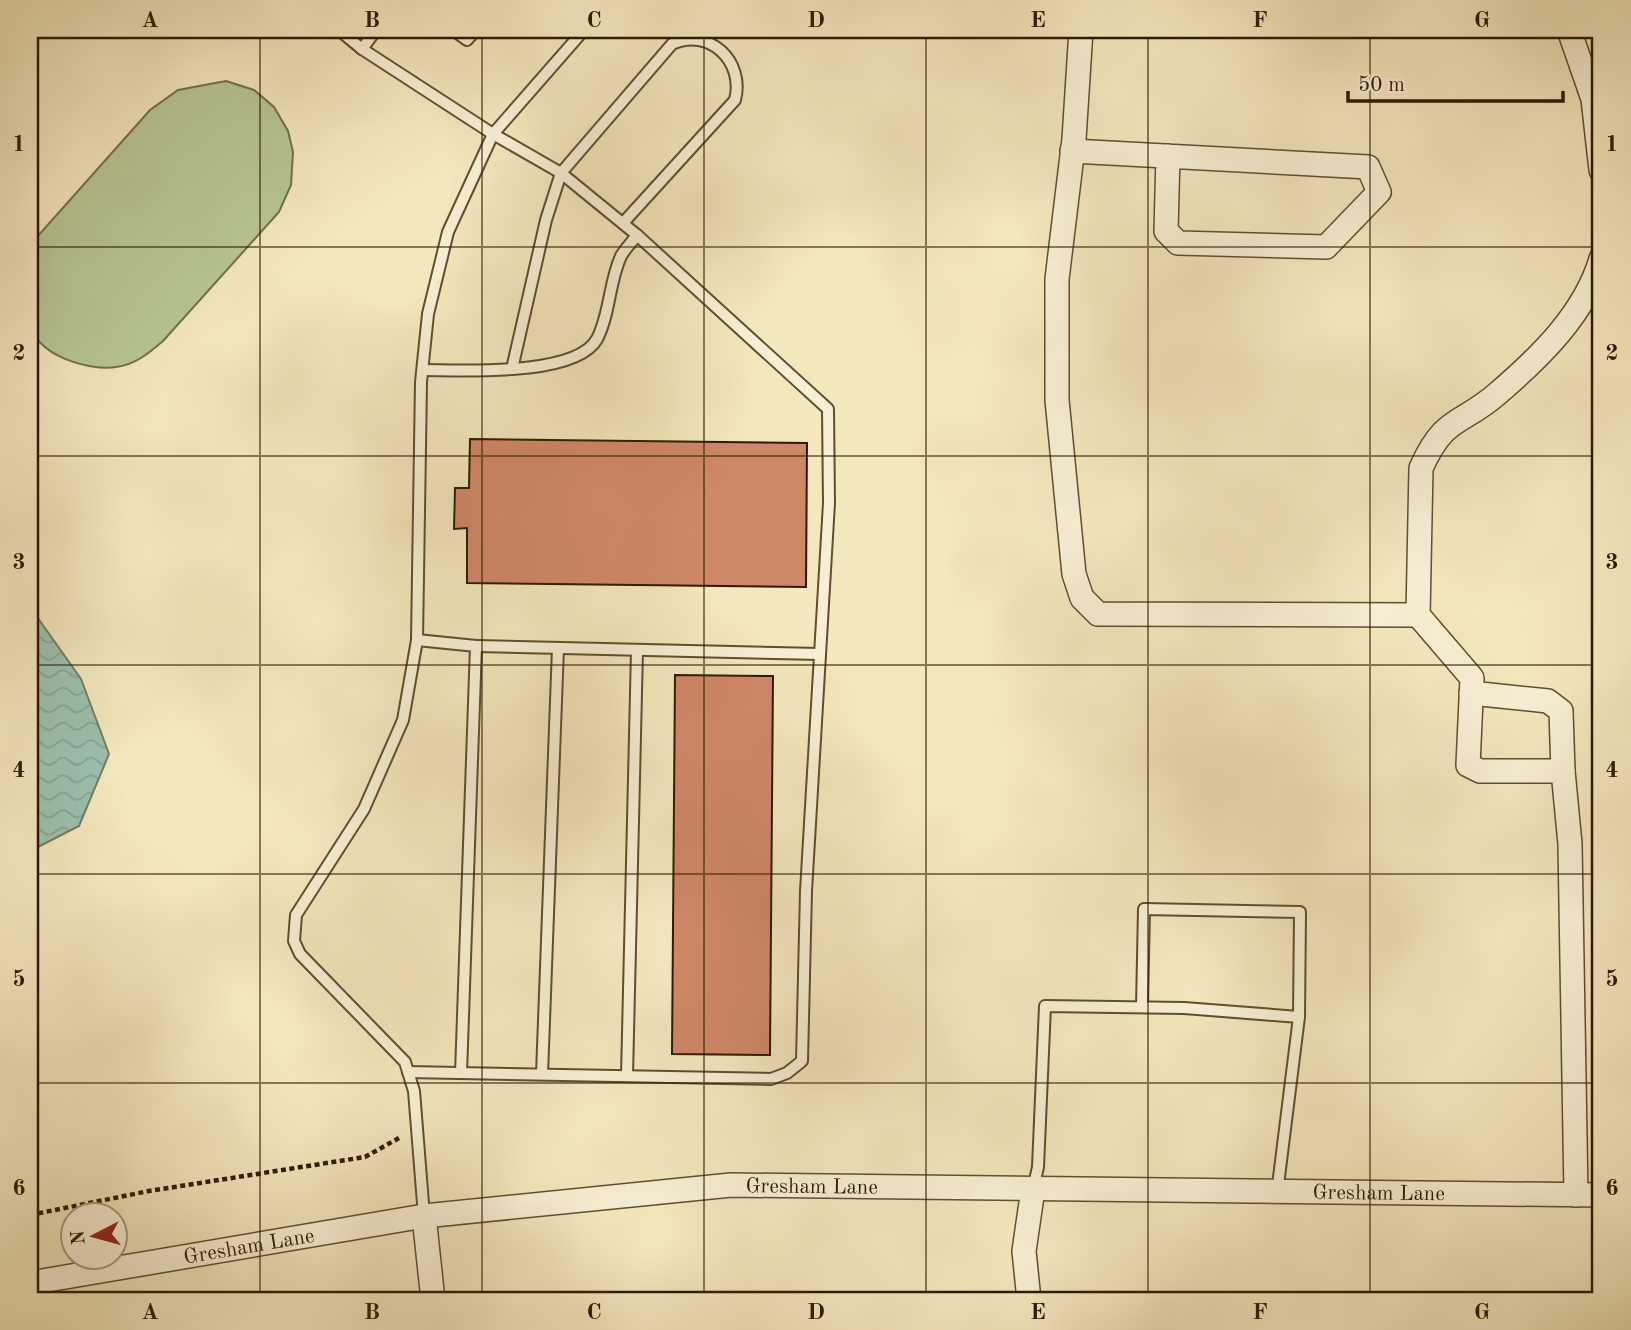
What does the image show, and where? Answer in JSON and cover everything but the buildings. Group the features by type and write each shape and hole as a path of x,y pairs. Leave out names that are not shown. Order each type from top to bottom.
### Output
{"street":[{"path":"1081,30 1072,151 1057,279 1057,400 1074,574 1082,598 1098,614 1418,615"},
{"path":"1569,30 1592,99 1601,170"},
{"path":"1072,151 1168,156 1368,167 1379,192 1326,247 1178,243 1166,231 1168,156"},
{"path":"1563,771 1480,772 1468,765 1472,678 1418,615 1421,468 1431,446 1455,420 1495,396 1574,317 1594,284 1601,260"},
{"path":"1471,693 1548,701 1561,711 1570,844 1576,1195"},
{"name":"Gresham Lane","path":"30,1283 424,1216 731,1185 1601,1195"},
{"path":"1029,1300 1024,1251 1033,1189"},
{"path":"424,1216 433,1300"}],"lane":[{"path":"339,30 362,49 493,134 561,173 637,235 828,409 829,502 806,891 802,1061 787,1073 771,1079 408,1072"},
{"path":"362,49 376,30"},
{"path":"453,30 467,40 476,30"},
{"path":"424,1216 414,1091 405,1062 300,954 293,928 296,915 364,809 403,720 416,640 423,370 428,314 448,232 493,134 584,30"},
{"path":"512,369 546,220 561,173 671,44 697,38 710,42 737,70 739,85 735,100 623,223"},
{"path":"423,370 512,369 573,359 586,352 597,339 621,256 637,235"},
{"path":"416,640 476,646 820,654"},
{"path":"460,1073 476,646"},
{"path":"542,1074 558,648"},
{"path":"627,1076 638,650"},
{"path":"1142,1006 1144,909 1300,912 1298,1017 1277,1193"},
{"path":"1033,1189 1038,1167 1045,1006 1142,1006 1298,1017"}],"path":[{"path":"30,1215 149,1191 365,1157 399,1138"}],"shaded area":[{"path":"226,81 254,90 274,107 288,131 293,152 291,185 279,212 163,341 141,358 123,366 105,368 79,364 53,352 34,335 30,323 30,261 36,238 150,110 178,90"}],"water":[{"path":"30,607 81,679 109,754 79,826 30,851"}]}
